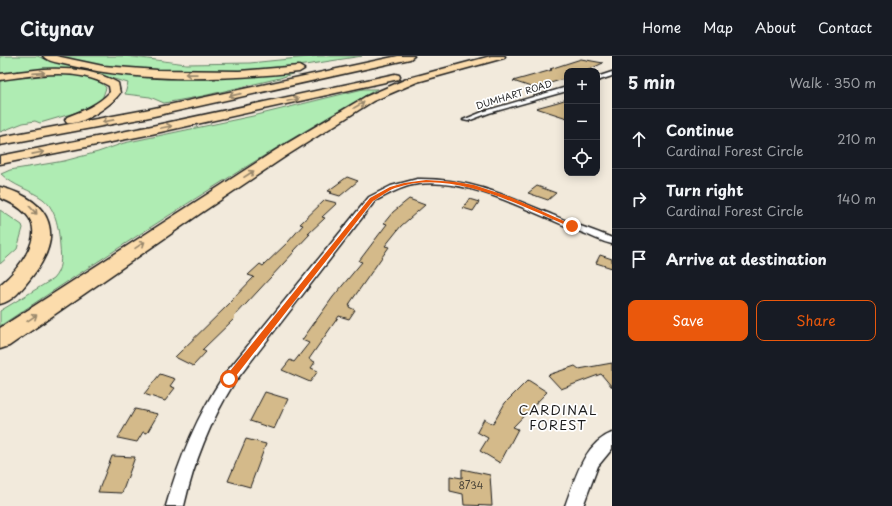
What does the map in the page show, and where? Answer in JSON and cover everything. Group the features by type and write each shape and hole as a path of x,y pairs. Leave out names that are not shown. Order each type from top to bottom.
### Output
{"highway":[{"path":"47,56 85,66 123,71 166,74 217,74 307,68 383,56"},
{"path":"0,141 152,113 410,56"},
{"path":"0,160 147,131 493,56"},
{"path":"0,340 195,209 358,105 382,92 413,80 501,56"},
{"path":"0,77 44,72 84,74 110,81 115,89 115,93 107,102 85,114 53,126 0,138"},
{"path":"0,192 22,201 34,209 41,219 43,232 41,244 35,259 24,274 0,297"}],"street":[{"path":"600,78 612,74"},
{"name":"DUMHART ROAD","path":"466,120 487,112 564,90"},
{"path":"175,506 182,475 196,438 212,403 229,379 367,206 382,192 404,184 420,182 445,182 472,186 508,198 551,218 612,241"},
{"path":"574,506 589,465 606,443 612,440"}],"green space":[{"path":"0,56 37,56 55,62 126,73 298,72 280,78 203,96 164,103 150,97 125,94 128,83 86,71 48,69 0,73"},
{"path":"55,56 126,56 186,64 250,63 318,56 362,56 305,65 247,71 182,72 103,67"},
{"path":"59,73 84,76 97,80 106,88 102,99 81,111 40,123 35,121 23,123 0,132 0,78"},
{"path":"363,89 377,89 234,174 0,326 0,311 53,279 58,271 61,260 58,228 54,215 48,204 43,199 12,182 1,174 10,170 64,161 124,143 253,116"},
{"path":"0,210 22,225 23,228 17,249 0,264"}],"building":[{"path":"581,59 603,63 592,68 564,68 564,79 534,88 513,81 552,70 550,69"},
{"path":"564,100 564,117 536,108"},
{"path":"347,177 358,181 340,196 328,191"},
{"path":"537,186 556,193 548,200 528,193"},
{"path":"409,199 425,205 401,226 385,246 389,247 350,303 349,307 355,310 349,319 339,316 309,359 315,362 311,368 318,371 310,382 282,370 290,360 294,362 309,343 302,340 333,297 362,262 359,261 387,224 384,223 393,212"},
{"path":"469,199 479,202 473,211 463,208"},
{"path":"325,200 337,203 322,217 325,218 308,234 310,234 234,317 235,318 202,350 206,352 193,366 175,357 231,302 254,277 248,275 260,264 263,266 288,242 303,225 300,224"},
{"path":"600,255 612,259 612,268 596,263"},
{"path":"612,363 612,387 601,374 561,389 548,375 575,366 579,369"},
{"path":"160,374 175,379 170,386 175,388 165,401 144,394"},
{"path":"528,380 547,392 513,427 518,429 500,463 480,451 488,438 477,432 484,419 493,424 505,403"},
{"path":"265,392 288,399 274,429 250,421"},
{"path":"135,409 158,414 147,433 143,432 137,442 118,438"},
{"path":"246,439 266,444 250,487 228,481"},
{"path":"112,456 135,457 122,493 98,492"},
{"path":"462,469 490,475 492,506 464,505 463,494 450,491 450,476 462,478"}],"district":[{"name":"CARDINAL FOREST","path":"558,418"}],"route":[{"path":"229,379 372,200 382,192 404,184 415,182 456,183 487,190 572,226"}]}
